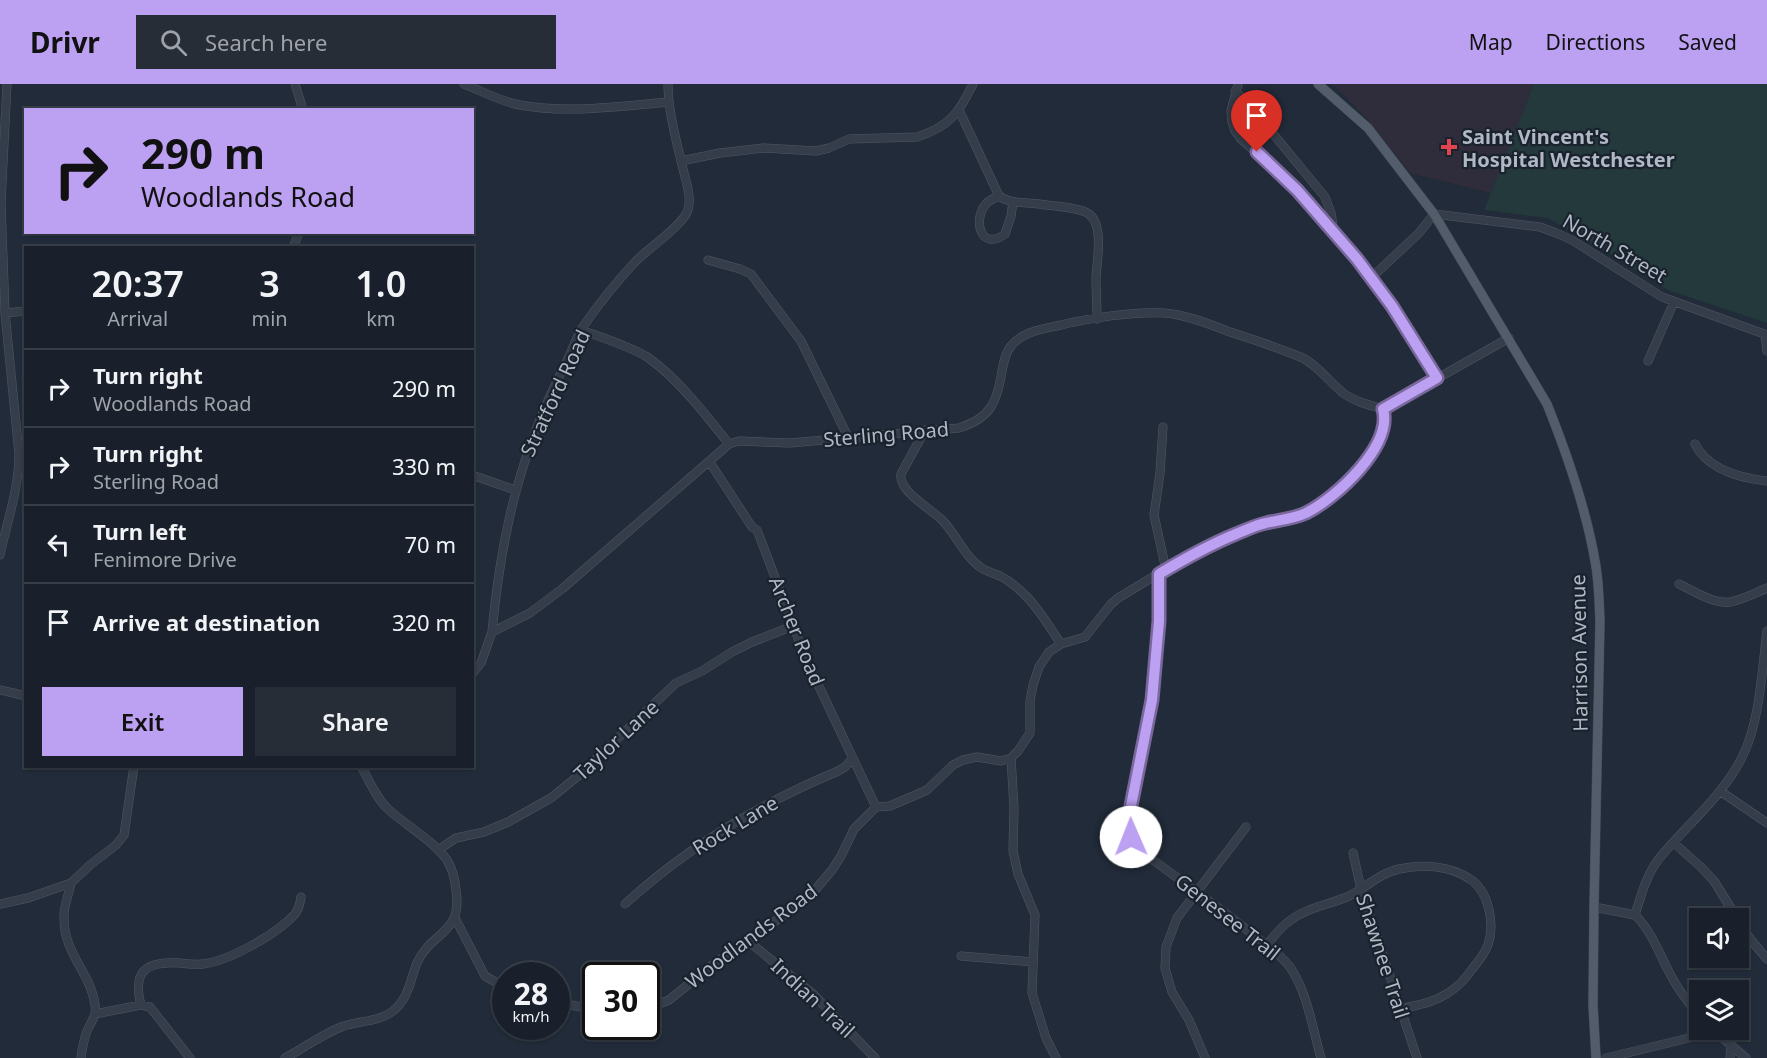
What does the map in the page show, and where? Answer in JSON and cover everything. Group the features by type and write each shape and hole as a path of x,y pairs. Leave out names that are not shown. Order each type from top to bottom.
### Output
{"main road":[{"path":"1318,84 1368,128 1434,214"},
{"name":"Harrison Avenue","path":"1434,214 1547,404 1559,434 1590,535 1595,562 1600,621 1593,1005 1596,1058"}],"street":[{"path":"1,550 14,501 19,470 5,313 1,202 7,84"},
{"path":"296,84 302,108"},
{"path":"464,84 518,105 539,107 582,109 669,102"},
{"name":"Stratford Road","path":"492,632 496,582 515,490 524,458 549,397 581,330 637,260 678,224 688,211 687,189 669,102 668,84"},
{"path":"681,161 720,153 764,148 816,151 849,139 917,137 950,121 959,110 973,84"},
{"path":"1237,88 1325,197 1331,213 1334,232"},
{"path":"1237,88 1232,111 1235,131 1297,190 1334,232 1392,306 1437,378"},
{"path":"959,110 999,196 1013,202 1029,202 1077,210 1090,214 1094,219 1099,246 1096,276 1097,319"},
{"path":"999,196 988,202 983,209 980,219 984,237 996,239 1005,234 1013,202"},
{"path":"1371,278 1419,233 1434,214"},
{"name":"North Street","path":"1434,214 1540,227 1572,240 1662,297 1766,335"},
{"path":"708,260 751,274 801,341 848,437"},
{"path":"1648,361 1674,302"},
{"path":"5,313 24,311"},
{"name":"Sterling Road","path":"729,444 739,441 790,443 959,428 972,424 987,412 998,395 1007,352 1019,339 1034,331 1071,322 1138,313 1166,313 1201,321 1304,358 1318,367 1345,394 1383,409"},
{"path":"474,672 481,663 492,632 530,614 562,590 729,444 690,398 650,359 581,330"},
{"path":"1766,335 1767,351"},
{"path":"876,807 890,806 927,790 953,765 963,760 977,757 1001,761 1011,758 1030,733 1030,701 1033,685 1039,667 1049,652 1061,644 1085,637 1111,604 1204,548 1265,523 1305,513 1332,497 1362,466 1374,449 1384,427 1386,418 1383,409 1509,338"},
{"path":"1162,572 1154,515 1163,426"},
{"path":"925,430 901,474 902,484 943,521 974,561 984,570 1015,585 1028,597 1061,644"},
{"path":"1695,444 1707,459 1722,469 1767,481"},
{"name":"Archer Road","path":"709,461 752,527 757,530 793,626 852,759 876,807"},
{"path":"474,476 515,490"},
{"name":"Genesee Trail","path":"1162,572 1152,700 1129,816 1128,827 1131,837 1142,852 1281,957 1299,984 1308,1004 1321,1058"},
{"path":"1679,584 1712,600 1722,602 1731,602 1767,588"},
{"name":"Taylor Lane","path":"438,850 456,838 483,832 508,822 551,798 578,776 676,683 752,642 793,626"},
{"path":"1635,915 1644,886 1657,862 1720,791 1745,752 1763,682 1767,631"},
{"path":"0,690 24,696"},
{"path":"1011,758 1014,808 1013,851 1018,874 1035,915 1032,993 1046,1038 1056,1058"},
{"name":"Rock Lane","path":"625,903 644,886 709,838 765,804 845,767 852,759"},
{"path":"0,904 28,898 71,882 116,845 124,835 134,768"},
{"path":"285,1058 332,1030 377,1019 393,1010 408,992 418,962 424,952 455,918 458,902 455,882 449,865 438,850 386,807 362,768"},
{"path":"1720,791 1767,823"},
{"name":"Woodlands Road","path":"660,1004 669,1000 716,962 810,896 836,863 854,829 876,807"},
{"path":"1205,1058 1189,1020 1172,992 1165,968 1166,947 1172,927 1246,827"},
{"path":"1674,843 1702,868 1731,908"},
{"name":"Shawnee Trail","path":"1353,854 1361,890 1417,1058"},
{"path":"1266,945 1281,928 1300,914 1346,897 1397,869 1438,867 1464,875 1477,885 1486,901 1491,930 1482,958 1461,984 1448,993 1428,1003 1400,1009"},
{"path":"71,882 64,910 65,929 69,948 89,984 96,1007 81,1058"},
{"path":"141,1005 137,989 138,979 144,971 159,964 202,964 231,956 257,942 296,913 301,897"},
{"path":"1594,907 1635,915 1641,920 1670,975 1689,1001"},
{"path":"455,918 485,976 492,980"},
{"path":"1749,937 1767,959"},
{"name":"Indian Trail","path":"748,941 813,994 875,1058"},
{"path":"962,956 1033,962"},
{"path":"95,1014 141,1005 150,1007 190,1058"},
{"path":"1606,1058 1689,1038"},
{"path":"1724,1040 1746,1058"},
{"path":"1730,1058 1731,1046"}],"shaded area":[{"name":"Saint Vincent's Hospital Westchester","path":"1331,84 1534,84 1491,193 1410,173 1368,120"}],"green space":[{"path":"1534,84 1767,84 1767,323 1668,290 1583,237 1547,218 1484,210"}],"place":[{"name":"Saint Vincent's Hospital Westchester","path":"1449,147"}],"route":[{"path":"1131,837 1128,827 1129,816 1152,700 1159,621 1159,574 1204,548 1250,528 1305,513 1332,497 1374,449 1384,427 1386,418 1383,409 1437,378 1392,306 1357,259 1297,190 1257,152"}]}
